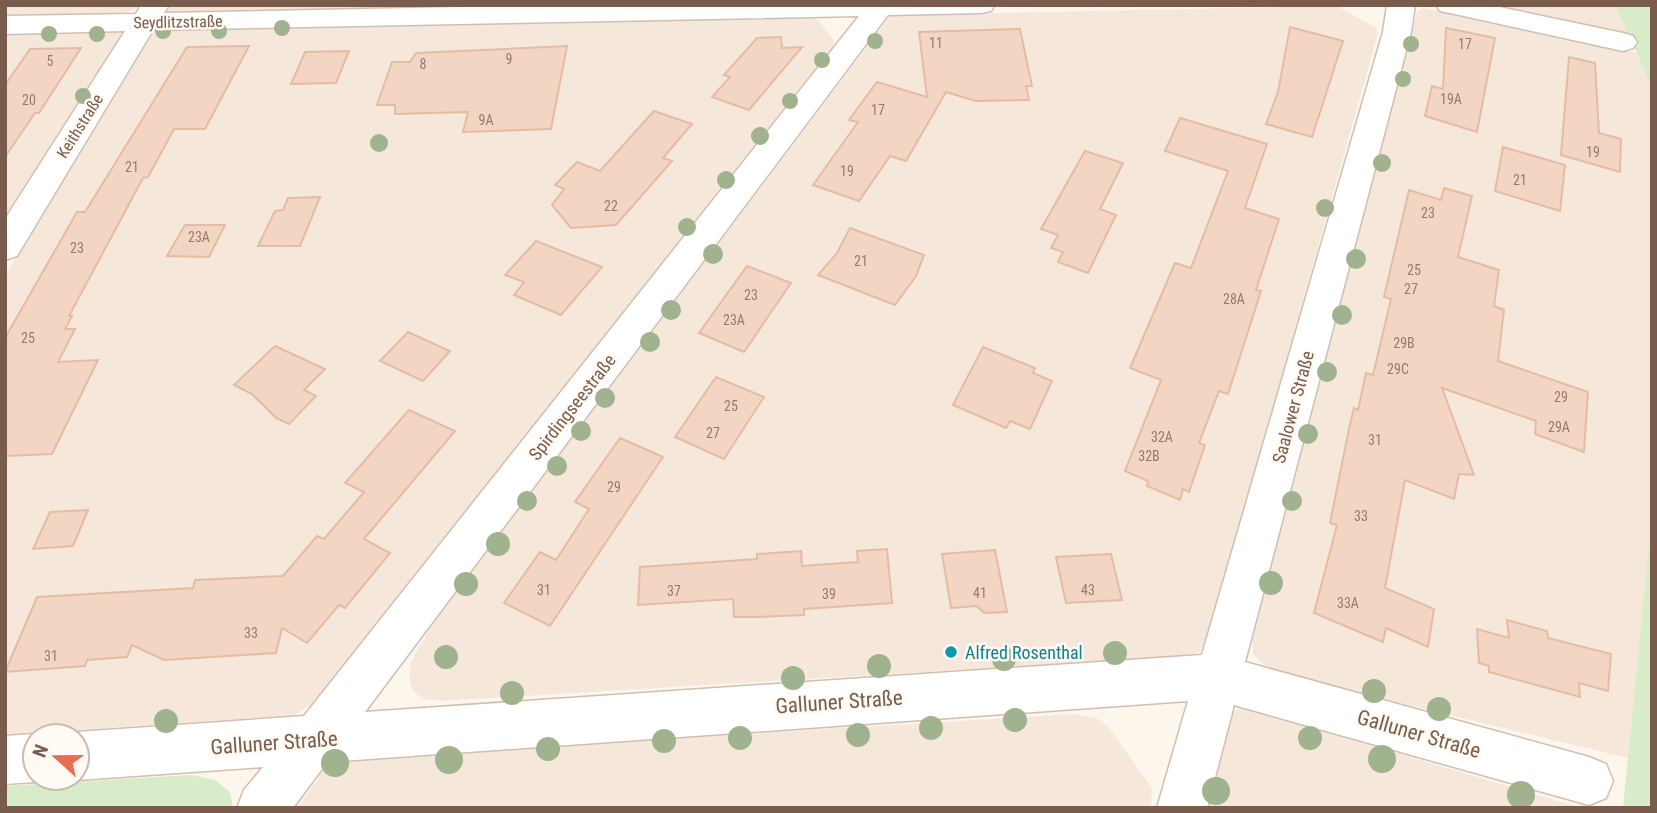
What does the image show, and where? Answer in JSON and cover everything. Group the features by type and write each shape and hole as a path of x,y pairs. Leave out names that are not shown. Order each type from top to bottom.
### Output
{"street":[{"name":"Seydlitzstraße","path":"5,26 150,14 981,5"},
{"name":"Saalower Straße","path":"1182,808 1396,32 1401,5"},
{"path":"1450,5 1623,42"},
{"name":"Spirdingseestraße","path":"262,808 881,6"},
{"name":"Keithstraße","path":"5,247 150,14"},
{"name":"Galluner Straße","path":"91,755 1218,677 1589,781"}],"shaded area":[{"path":"5,5 144,5 123,14 5,17"},
{"path":"168,5 598,5 171,15 166,9"},
{"path":"1485,5 1615,5 1629,36"},
{"path":"1337,6 1376,28 1378,33 1212,625 1201,651 1189,656 440,701 424,699 413,691 409,678 411,662 435,620 891,15"},
{"path":"1423,8 1637,53 1652,87 1652,513 1628,758 1284,675 1270,670 1253,654 1252,634 1417,12"},
{"path":"811,17 818,20 834,40 832,52 316,702 294,715 91,729 91,722 21,722 21,734 5,735 5,276 157,30"},
{"path":"115,30 124,36 5,225 5,33"},
{"path":"1242,707 1581,808 1206,808 1232,713"},
{"path":"1076,714 1098,719 1109,728 1152,788 1151,808 297,808 318,779 320,770 339,758"}],"green space":[{"path":"1615,5 1652,5 1652,87"},
{"path":"1652,513 1652,808 1623,808"},
{"path":"191,775 215,780 230,792 233,808 5,808 5,786 21,785 21,792 91,792 91,781"}],"building":[{"path":"1290,27 1343,41 1312,137 1266,124 1278,92"},
{"path":"1446,28 1495,38 1477,132 1425,116 1432,86 1443,89"},
{"path":"1020,29 1032,86 1026,86 1029,100 976,101 946,92 906,161 890,156 859,201 813,185 858,122 849,120 877,82 927,97 919,32"},
{"path":"781,37 782,48 802,47 749,110 712,97 730,77 724,75 757,38"},
{"path":"249,46 205,129 174,129 148,177 143,178 69,316 72,316 65,329 75,329 58,362 98,360 52,454 5,456 5,338 77,212 85,212 187,47"},
{"path":"567,46 551,129 463,132 468,112 395,114 395,105 377,105 392,62 410,62 416,53"},
{"path":"81,48 39,113 35,113 5,157 5,85 30,49"},
{"path":"349,51 336,83 291,84 305,52"},
{"path":"1569,57 1595,63 1599,133 1621,139 1620,172 1561,155"},
{"path":"654,111 692,124 663,158 672,161 616,225 571,228 552,205 564,189 555,185 577,162 600,171"},
{"path":"1180,118 1267,144 1245,208 1279,219 1256,290 1261,291 1228,394 1219,391 1199,443 1205,445 1189,492 1183,489 1180,500 1147,486 1148,481 1125,471 1161,380 1130,368 1175,263 1191,268 1228,171 1165,151"},
{"path":"1503,147 1565,165 1560,211 1495,191"},
{"path":"1085,151 1123,163 1100,209 1116,215 1088,273 1058,262 1063,252 1051,248 1058,235 1041,229"},
{"path":"1444,188 1472,196 1458,257 1499,270 1494,306 1504,310 1498,361 1588,392 1584,452 1535,434 1536,421 1442,388 1474,475 1459,474 1454,499 1405,480 1385,588 1434,609 1428,647 1386,628 1383,642 1314,613 1337,525 1330,523 1350,424 1354,408 1358,410 1366,373 1373,375 1391,299 1384,297 1409,190 1441,200"},
{"path":"320,197 300,246 258,246 275,211 283,210 288,198"},
{"path":"185,225 225,225 209,257 167,256"},
{"path":"850,228 924,255 916,276 895,305 818,275 837,253"},
{"path":"536,241 602,267 561,315 514,295 524,282 505,275"},
{"path":"747,266 791,283 744,352 699,333"},
{"path":"408,332 450,351 423,381 380,361"},
{"path":"275,346 325,369 304,390 316,396 289,424 276,418 252,394 234,385"},
{"path":"983,347 1035,368 1033,373 1052,381 1030,429 1010,421 1006,428 953,405"},
{"path":"716,377 764,397 724,459 675,437"},
{"path":"409,410 455,431 364,539 390,553 345,608 339,605 307,643 282,628 276,653 164,660 132,645 127,657 87,660 85,666 5,672 37,597 193,588 195,580 283,576 317,536 324,539 364,492 345,483"},
{"path":"620,438 663,457 550,626 504,603 540,552 556,560 589,509 575,502"},
{"path":"88,510 73,546 33,549 50,512"},
{"path":"887,549 892,603 804,609 804,615 758,617 734,617 733,599 638,605 640,567 757,559 757,554 801,551 802,566 858,562 857,551"},
{"path":"995,550 1007,612 984,613 977,606 951,608 942,554"},
{"path":"1111,554 1122,600 1066,603 1056,557"},
{"path":"1507,620 1547,631 1548,638 1611,654 1608,691 1579,683 1580,697 1489,672 1489,666 1479,663 1477,629 1509,638"}],"place":[{"name":"Alfred Rosenthal","path":"951,652"}]}
